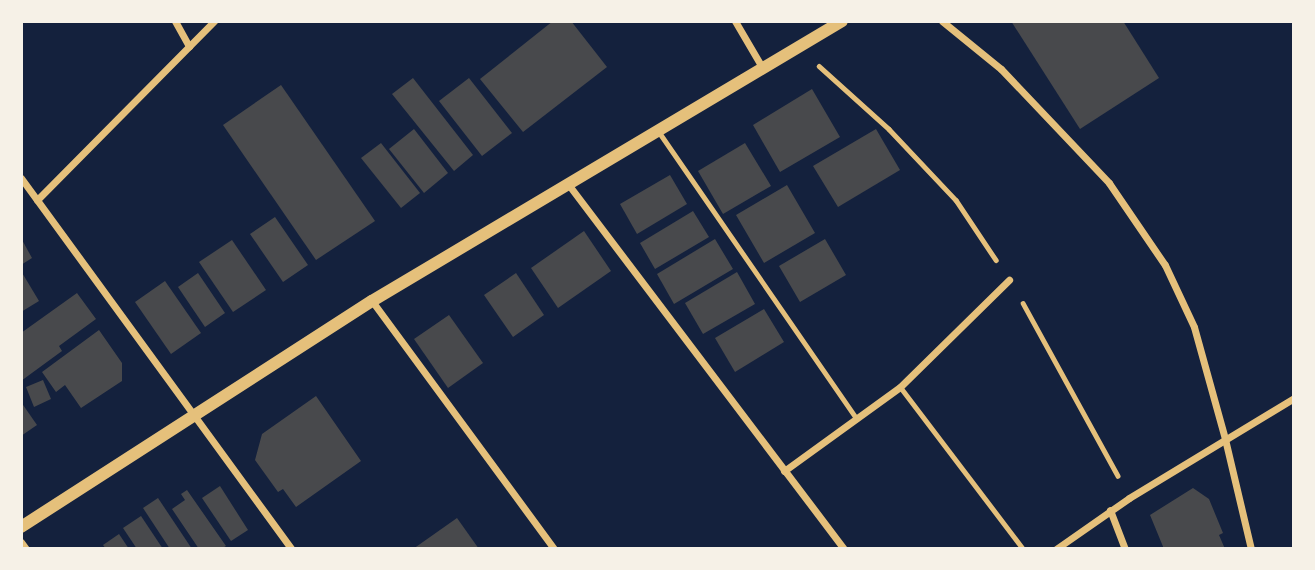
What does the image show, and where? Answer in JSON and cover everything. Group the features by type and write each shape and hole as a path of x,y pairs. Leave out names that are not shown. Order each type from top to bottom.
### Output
{"street":[{"path":"175,21 189,46"},
{"path":"37,200 214,21"},
{"path":"735,21 762,67"},
{"path":"21,527 372,301 842,21"},
{"path":"942,21 1001,69 1109,184 1165,265 1194,327 1226,439 1251,549"},
{"path":"21,178 292,549"},
{"path":"568,183 844,549"},
{"path":"784,471 900,387 1009,280"},
{"path":"372,301 554,549"},
{"path":"1056,549 1110,510 1294,398"},
{"path":"1110,510 1125,549"},
{"path":"21,542 26,549"}],"lane":[{"path":"657,129 857,419"},
{"path":"900,387 1023,549"}],"path":[{"path":"797,46 889,129 956,200 1009,280 1062,371 1129,498"}],"building":[{"path":"553,21 571,21 607,67 523,132 480,79"},
{"path":"1011,21 1123,21 1159,78 1080,129"},
{"path":"413,78 473,155 454,171 392,94"},
{"path":"469,78 512,133 482,156 439,101"},
{"path":"281,85 375,221 316,260 223,125"},
{"path":"812,89 840,137 780,172 753,125"},
{"path":"414,129 448,173 424,193 389,149"},
{"path":"876,129 900,170 838,207 813,166"},
{"path":"381,143 420,193 401,208 361,158"},
{"path":"745,143 771,186 723,214 698,171"},
{"path":"670,175 687,204 637,234 620,204"},
{"path":"787,185 815,233 764,263 736,215"},
{"path":"693,211 709,237 655,269 640,243"},
{"path":"275,217 308,265 283,282 250,234"},
{"path":"584,231 611,271 558,308 531,268"},
{"path":"21,238 32,258 21,265"},
{"path":"715,239 733,269 674,304 657,274"},
{"path":"825,239 846,275 800,302 779,266"},
{"path":"232,240 266,290 233,312 199,262"},
{"path":"21,271 39,301 21,312"},
{"path":"737,272 755,304 703,334 685,303"},
{"path":"198,273 225,313 205,327 178,287"},
{"path":"516,273 544,315 513,337 484,295"},
{"path":"165,281 201,333 171,354 135,302"},
{"path":"77,293 96,319 59,346 62,351 21,381 21,333"},
{"path":"764,309 784,342 735,372 715,338"},
{"path":"449,315 483,363 448,388 414,339"},
{"path":"99,330 122,363 122,381 81,408 65,385 56,392 42,372"},
{"path":"43,380 51,399 34,407 26,387"},
{"path":"316,396 361,461 296,507 283,489 278,492 255,460 262,434"},
{"path":"21,402 37,425 21,436"},
{"path":"220,486 248,530 231,541 202,498"},
{"path":"1193,488 1209,499 1223,533 1219,535 1225,549 1164,549 1150,515"},
{"path":"187,490 226,546 221,549 199,549 172,509 185,500 181,494"},
{"path":"158,498 192,549 170,549 143,508"},
{"path":"141,516 163,549 137,549 123,528"},
{"path":"457,518 479,549 413,549"},
{"path":"119,534 129,549 106,549 103,545"}]}
